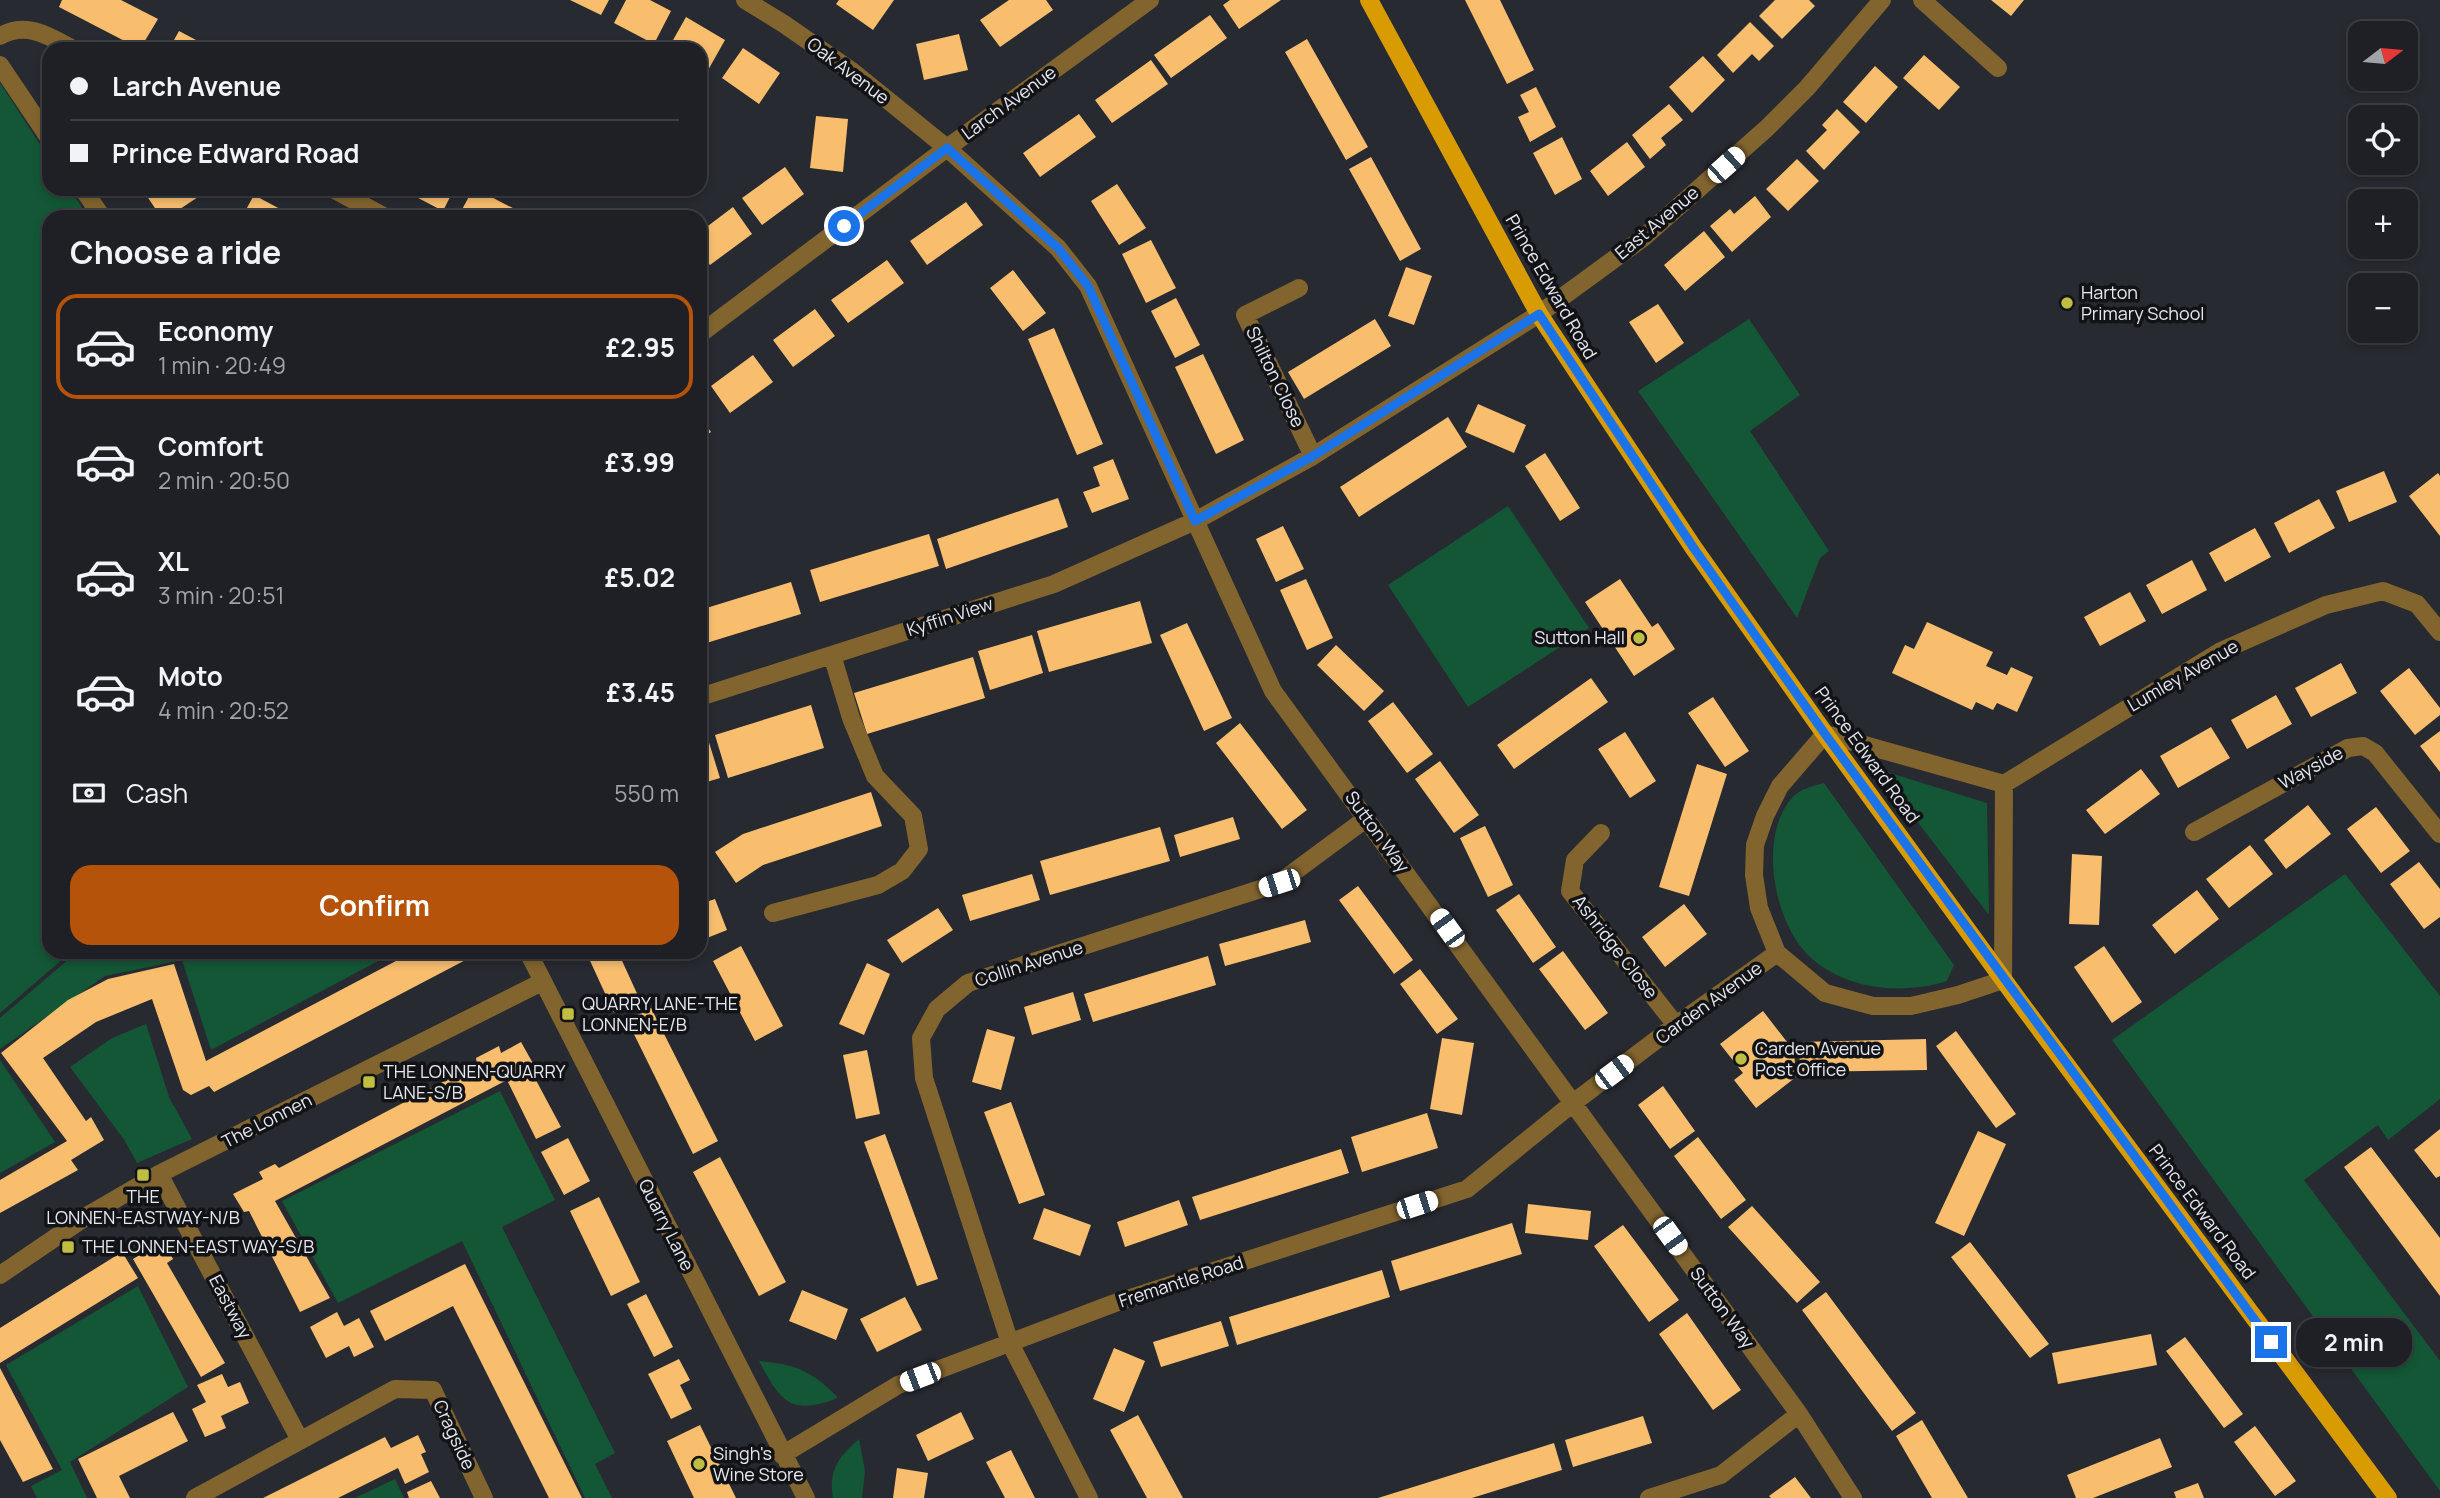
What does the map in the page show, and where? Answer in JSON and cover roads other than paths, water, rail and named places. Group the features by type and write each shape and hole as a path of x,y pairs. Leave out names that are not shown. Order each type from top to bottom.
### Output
{"main road":[{"name":"Prince Edward Road","path":"1369,0 1539,314 1693,547 2003,980 2388,1498"}],"street":[{"name":"Oak Avenue","path":"745,0 785,24 853,72 947,148"},
{"name":"Larch Avenue","path":"707,329 947,148 1150,0"},
{"name":"East Avenue","path":"1313,456 1539,314 1643,238 1767,128 1807,88 1882,0"},
{"path":"1922,0 1998,68"},
{"path":"0,36 9,31 27,29 59,42"},
{"path":"0,65 42,128"},
{"name":"Sutton Way","path":"947,148 1058,248 1088,286 1273,691 1799,1414 1853,1498"},
{"path":"345,196 371,210"},
{"name":"Shilton Close","path":"1298,288 1245,315 1313,456"},
{"name":"Kyffin View","path":"707,695 1054,583 1195,521 1313,456"},
{"name":"Lumley Avenue","path":"2004,784 2221,651 2326,605 2383,591 2417,604 2440,632"},
{"path":"773,913 878,885 902,871 919,849 914,816 875,776 851,718 832,655"},
{"path":"1825,734 2004,784 2003,980"},
{"name":"Carden Avenue","path":"1825,734 1780,786 1765,816 1755,845 1754,875 1759,908 1777,953 1825,992 1873,1006 1911,1006 1958,995 2003,980"},
{"name":"Wayside","path":"2194,832 2348,748 2363,746 2375,753 2440,834"},
{"name":"Collin Avenue","path":"1089,1498 1010,1343 924,1079 921,1038 937,1009 968,983 1279,883 1367,818"},
{"name":"Ashridge Close","path":"1601,832 1575,860 1570,891 1676,1026"},
{"name":"Carden Avenue","path":"1573,1103 1777,953"},
{"name":"Quarry Lane","path":"531,959 806,1498"},
{"name":"The Lonnen","path":"0,1275 90,1214 159,1174 542,982"},
{"name":"Fremantle Road","path":"782,1455 898,1385 1115,1303 1467,1189 1573,1103"},
{"name":"Eastway","path":"159,1174 300,1440"},
{"name":"Cragside","path":"300,1440 395,1389 433,1390 484,1498"},
{"path":"1649,1498 1721,1475 1799,1414"},
{"path":"195,1498 300,1440"}],"place":[{"name":"Harton Primary School","path":"2067,303"},
{"name":"Sutton Hall","path":"1639,638"},
{"name":"QUARRY LANE-THE LONNEN-E/B","path":"568,1014"},
{"name":"Carden Avenue Post Office","path":"1741,1059"},
{"name":"THE LONNEN-QUARRY LANE-S/B","path":"369,1082"},
{"name":"THE LONNEN-EASTWAY-N/B","path":"143,1175"},
{"name":"THE LONNEN-EAST WAY-S/B","path":"68,1247"},
{"name":"Singh's Wine Store","path":"699,1464"}]}
